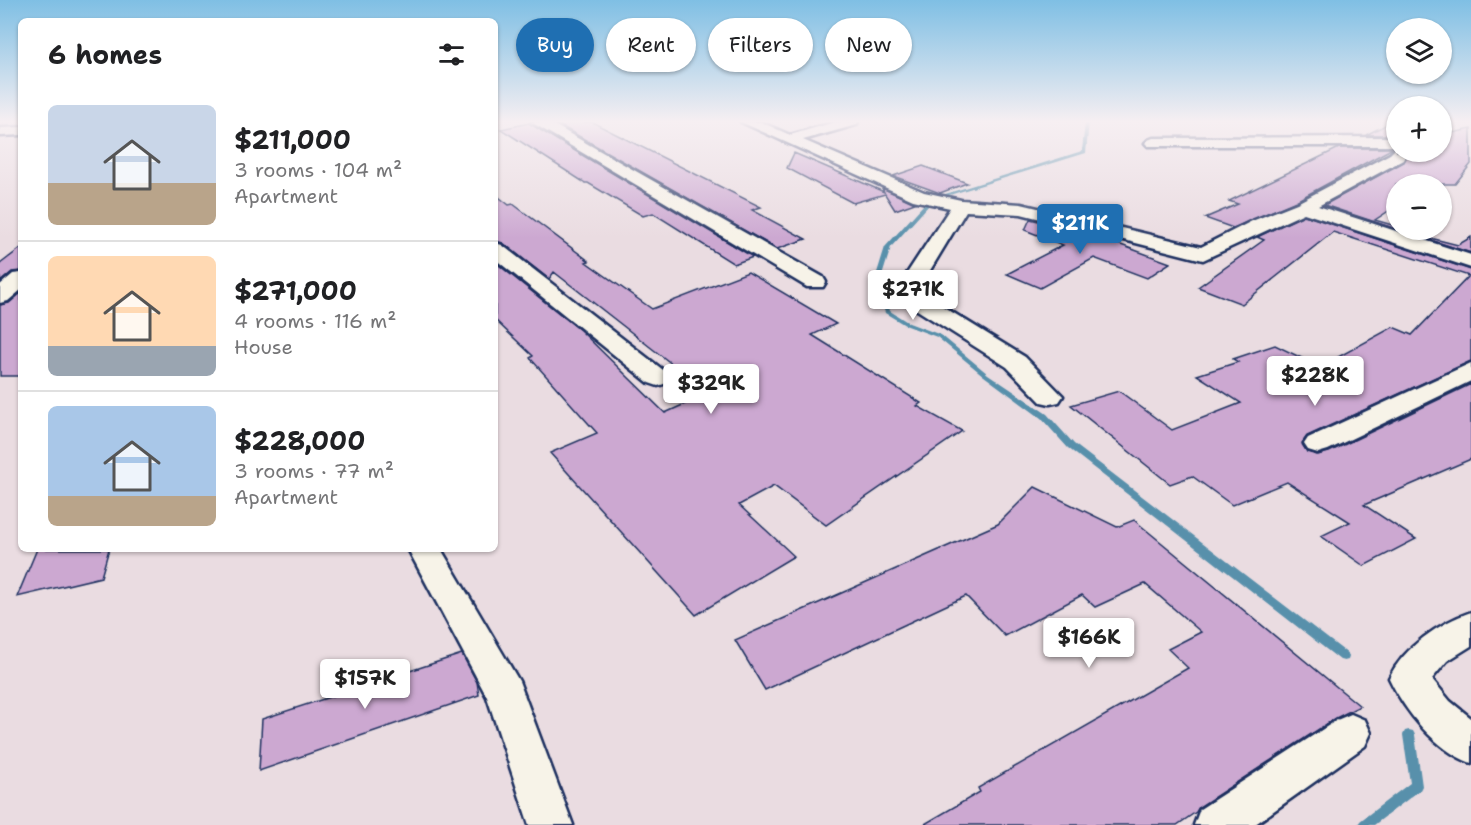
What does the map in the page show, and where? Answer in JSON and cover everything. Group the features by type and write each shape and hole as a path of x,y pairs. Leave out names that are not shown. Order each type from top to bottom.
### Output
{"street":[{"path":"605,160 815,282"},
{"path":"839,160 919,196 961,205 1021,209 1203,254 1259,225 1303,207 1388,162"},
{"path":"961,205 909,287 911,296 1016,362 1050,396"},
{"path":"1303,207 1471,262"},
{"path":"498,251 658,378"},
{"path":"0,296 18,281"},
{"path":"1318,444 1471,370"},
{"path":"426,552 505,693 551,825"},
{"path":"1471,627 1434,650 1408,678 1436,714 1471,744"},
{"path":"1215,825 1351,733"}],"building":[{"path":"550,160 592,160 753,257 734,264 653,213 643,216"},
{"path":"622,160 669,160 761,207 752,210 806,239 777,249"},
{"path":"790,160 811,160 915,203 895,210 885,194 853,203 787,168"},
{"path":"1313,160 1370,160 1296,201 1233,228 1205,218 1238,204 1229,201"},
{"path":"1471,160 1471,164 1455,184 1452,184 1452,174 1386,174 1386,213 1375,220 1386,223 1386,226 1324,205 1404,162"},
{"path":"923,166 967,183 940,193 893,176"},
{"path":"498,196 509,205 513,204 589,261 586,262 652,309 748,272 836,324 812,335 921,403 917,406 962,431 826,525 774,486 739,505 794,556 696,615 550,453 597,433 530,358 533,356 498,323 498,264 580,330 665,413 709,393 554,272 549,279 503,243 498,242"},
{"path":"1304,215 1471,270 1471,361 1307,436 1302,443 1307,452 1317,455 1329,452 1471,384 1471,459 1364,505 1416,539 1364,566 1321,536 1350,522 1287,482 1232,505 1192,476 1170,484 1071,405 1119,391 1172,430 1241,403 1197,375 1238,362 1233,359 1275,345 1320,367 1393,327 1412,335 1469,276 1333,232 1242,304 1198,287 1264,240 1257,237"},
{"path":"1030,219 1088,233 1170,263 1147,278 1094,258 1040,288 1007,274 1063,245 1025,230"},
{"path":"1471,237 1471,253 1430,240 1458,245"},
{"path":"18,250 18,271 12,272 0,282 0,264"},
{"path":"18,296 18,376 0,376 0,305 9,303"},
{"path":"1035,487 1117,527 1134,520 1360,706 1336,718 1199,807 1196,812 1177,825 923,825 980,792 978,788 1188,668 1168,649 1201,632 1145,584 1095,607 1082,595 1005,636 966,596 765,690 735,640 998,524"},
{"path":"36,552 108,552 101,577 17,597"},
{"path":"462,654 477,682 479,695 259,771 262,719"}],"waterway":[{"path":"944,195 1056,160"},
{"path":"926,205 888,247 879,276 887,312 907,324 939,336 986,375 1044,416 1071,446 1344,657"},
{"path":"1364,825 1416,786 1409,735"}]}
